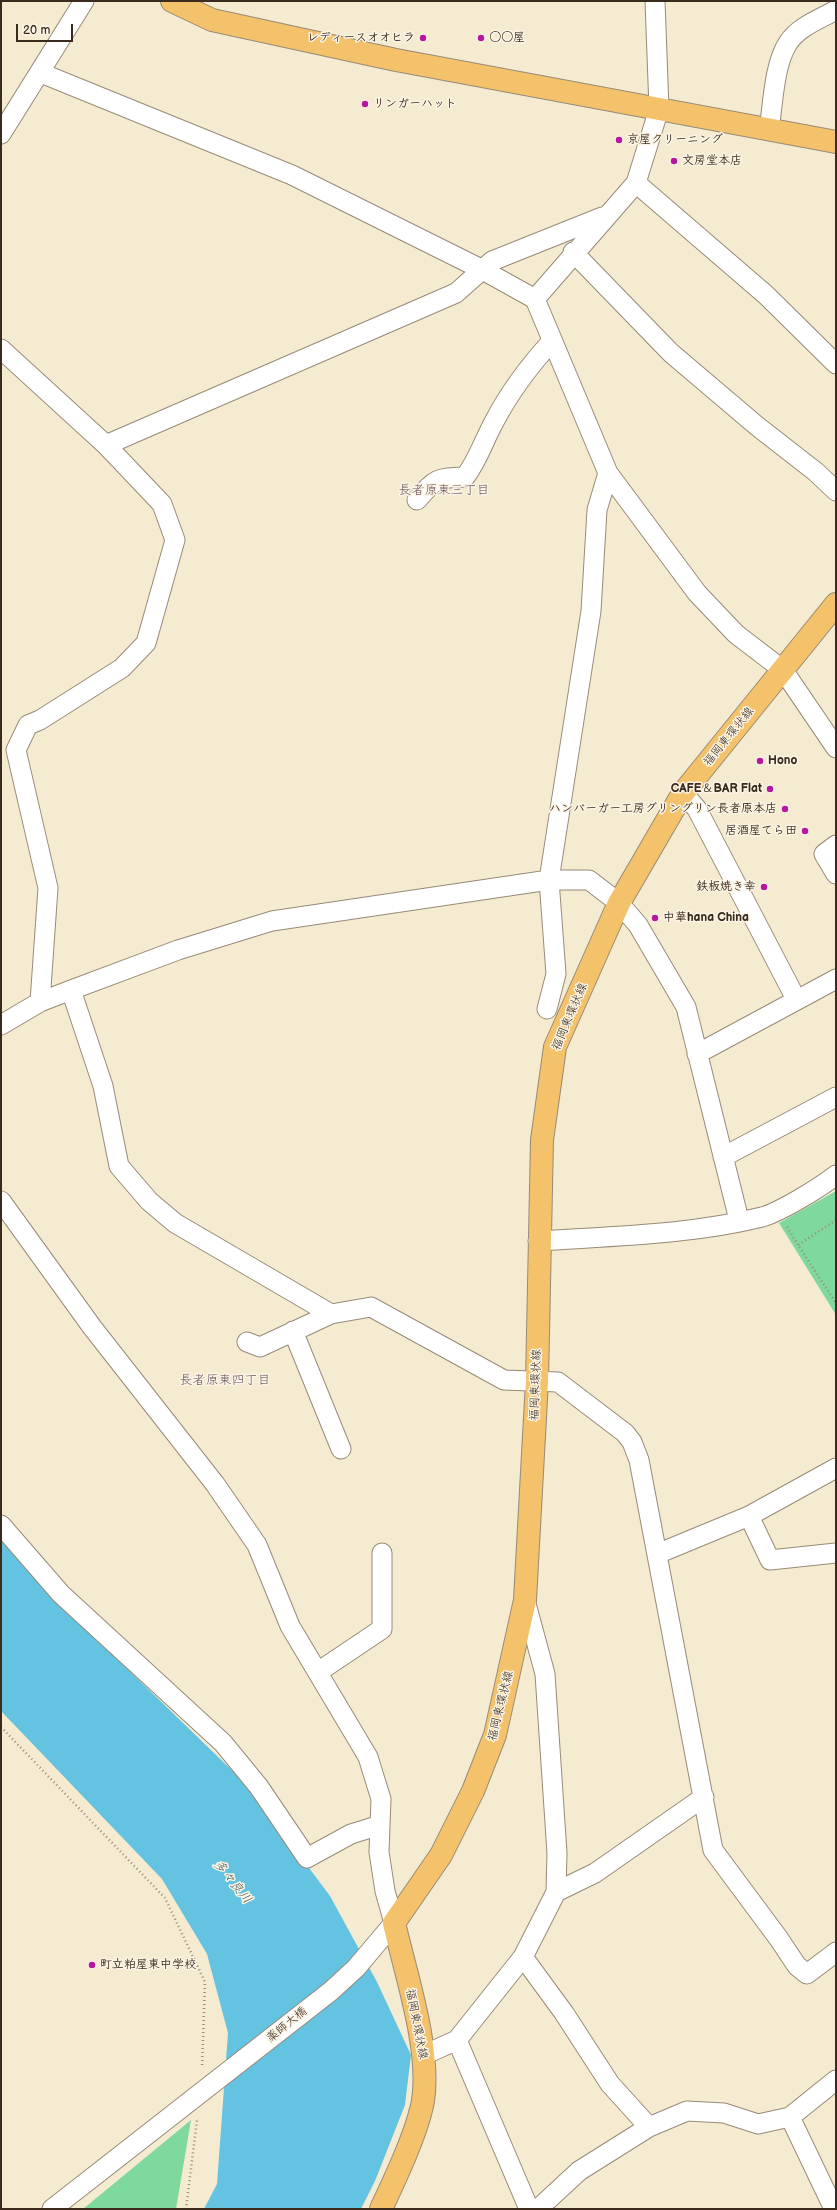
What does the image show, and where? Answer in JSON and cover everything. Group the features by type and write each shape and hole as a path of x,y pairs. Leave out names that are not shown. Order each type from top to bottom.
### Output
{"main road":[{"path":"172,1 220,22 396,60 836,142"},
{"name":"福岡東環状線","path":"381,2209 409,2144 423,2102 424,2055 394,1923 441,1855 473,1791 495,1735 525,1600 537,1381 538,1240 542,1140 555,1047 620,904 683,793 836,604"}],"street":[{"path":"2,132 41,73 84,1"},
{"path":"535,299 573,252 636,183 659,109 655,1"},
{"path":"769,130 778,66 788,42 805,26 836,10"},
{"path":"41,73 292,175 481,269 535,299 608,473 697,593 736,634 784,670 836,748"},
{"path":"636,183 766,295 836,364"},
{"path":"106,445 456,293 481,269 492,261 607,215"},
{"path":"573,252 671,353 756,426 816,472 836,491"},
{"path":"417,500 431,484 441,478 465,477 473,466 494,421 537,358 552,341"},
{"path":"1,349 106,445 162,504 175,540 146,643 122,668 40,720 28,725 16,750 48,888 40,1002"},
{"path":"547,1009 556,974 549,880 591,611 597,510 608,473"},
{"path":"683,793 697,809 796,999"},
{"path":"836,846 824,854 836,874"},
{"path":"1,1025 40,1002 71,990 178,950 272,921 549,880 590,880 620,904 638,925 686,1007 739,1220"},
{"path":"697,1054 796,999 836,979"},
{"path":"71,990 103,1086 119,1166 149,1200 175,1223 331,1314"},
{"path":"723,1157 836,1097"},
{"path":"538,1240 680,1231 763,1216 822,1186 836,1175"},
{"path":"1,1201 92,1327 215,1484 257,1545 290,1626 368,1757 381,1799 379,1852 385,1891 394,1923"},
{"path":"247,1342 260,1347 331,1314 371,1307 504,1380 558,1382 626,1433 632,1442 639,1460 713,1850 775,1933 796,1966 807,1974 836,1952"},
{"path":"293,1332 341,1449"},
{"path":"657,1554 749,1516 836,1468"},
{"path":"749,1516 770,1560 836,1553"},
{"path":"1,1524 61,1594 223,1742 259,1787 307,1858 351,1834 380,1825"},
{"path":"318,1672 382,1629 382,1553"},
{"path":"424,2055 457,2040 523,1956 556,1892 558,1853 545,1674 525,1600"},
{"path":"556,1892 595,1873 704,1798"},
{"name":"薬師大橋","path":"52,2209 202,2094 330,1991 369,1954 394,1923"},
{"path":"523,1956 564,2013 610,2084 649,2127"},
{"path":"457,2040 529,2209"},
{"path":"538,2209 579,2171 649,2127 687,2111 724,2113 758,2124 790,2117 836,2080"},
{"path":"790,2117 834,2209"}],"path":[{"path":"836,1220 798,1245 836,1303"},
{"path":"1,1727 165,1898 205,1982 202,2094 193,2139 186,2209"}],"green space":[{"path":"836,1191 836,1315 779,1223"},
{"path":"191,2120 176,2209 83,2209"}],"water":[{"name":"多々良川","path":"1,1537 48,1592 247,1785 330,1896 377,1982 411,2055 405,2105 375,2181 361,2209 204,2209 217,2184 228,2033 207,1954 162,1879 1,1711"}],"place":[{"name":"レディースオオヒラ","path":"423,38"},
{"name":"○○屋","path":"481,38"},
{"name":"リンガーハット","path":"365,104"},
{"name":"京屋クリーニング","path":"619,140"},
{"name":"文房堂本店","path":"674,161"},
{"name":"Hono","path":"760,761"},
{"name":"CAFE＆BAR Flat","path":"770,789"},
{"name":"ハンバーガー工房グリングリン長者原本店","path":"785,809"},
{"name":"居酒屋てら田","path":"805,831"},
{"name":"鉄板焼き幸","path":"764,887"},
{"name":"中華hana China","path":"655,918"},
{"name":"町立粕屋東中学校","path":"92,1965"}],"district":[{"name":"長者原東三丁目","path":"444,491"},
{"name":"長者原東四丁目","path":"225,1381"}]}
